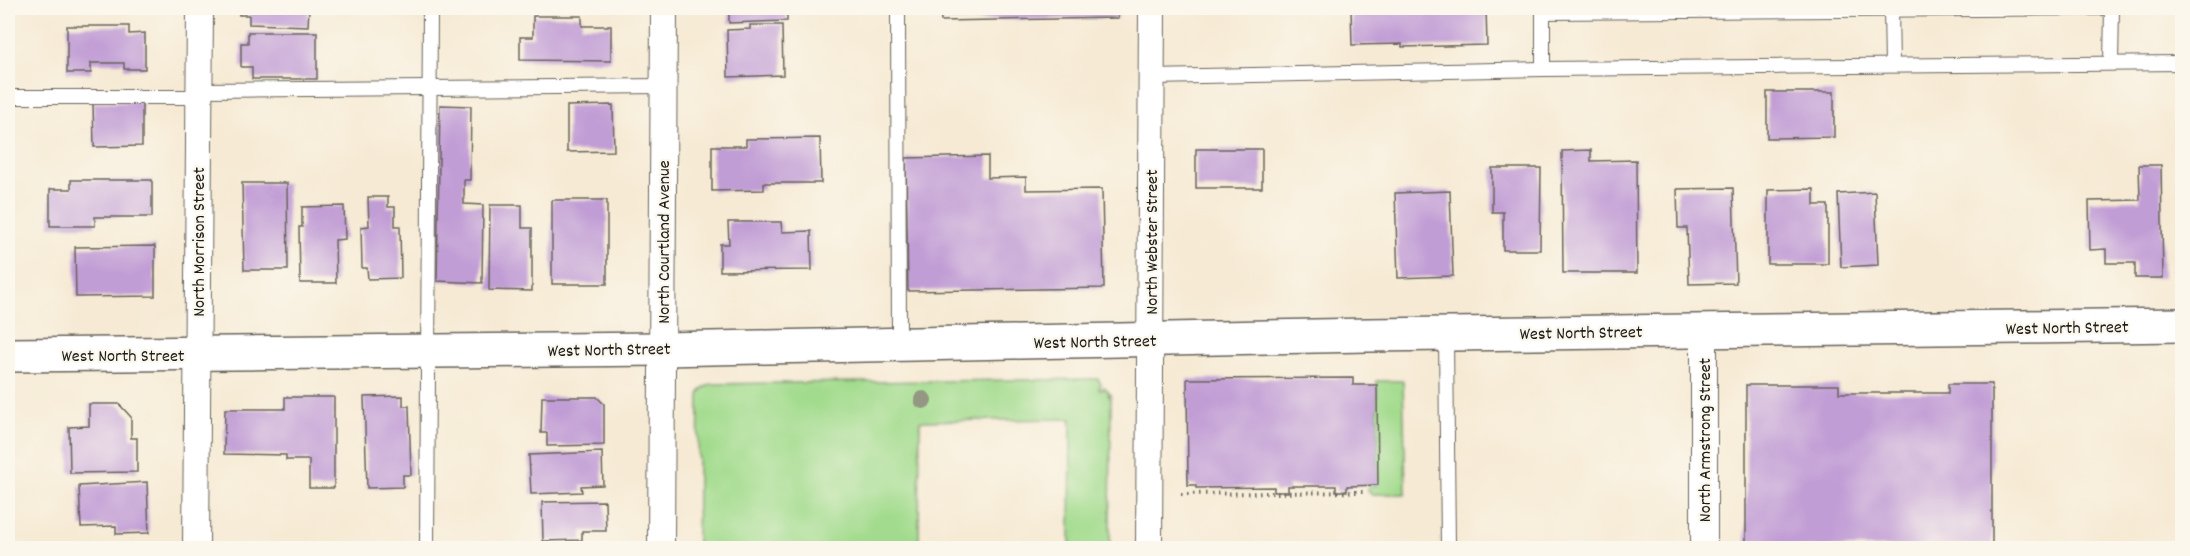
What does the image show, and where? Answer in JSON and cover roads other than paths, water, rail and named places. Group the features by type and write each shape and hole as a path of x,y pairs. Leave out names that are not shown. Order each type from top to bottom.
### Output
{"street":[{"name":"North Morrison Street","path":"196,549 200,8"},
{"name":"North Courtland Avenue","path":"661,549 664,8"},
{"name":"North Webster Street","path":"1149,549 1152,8"},
{"name":"West North Street","path":"8,355 663,349 1446,334 2182,325"},
{"name":"North Armstrong Street","path":"1704,331 1704,549"}],"lane":[{"path":"427,549 430,8"},
{"path":"897,8 899,344"},
{"path":"1891,8 1892,65"},
{"path":"1543,69 1544,10 2110,8 2111,63"},
{"path":"1151,77 1543,69 2182,63"},
{"path":"8,97 429,88 664,86"},
{"path":"1446,334 1448,549"}]}
